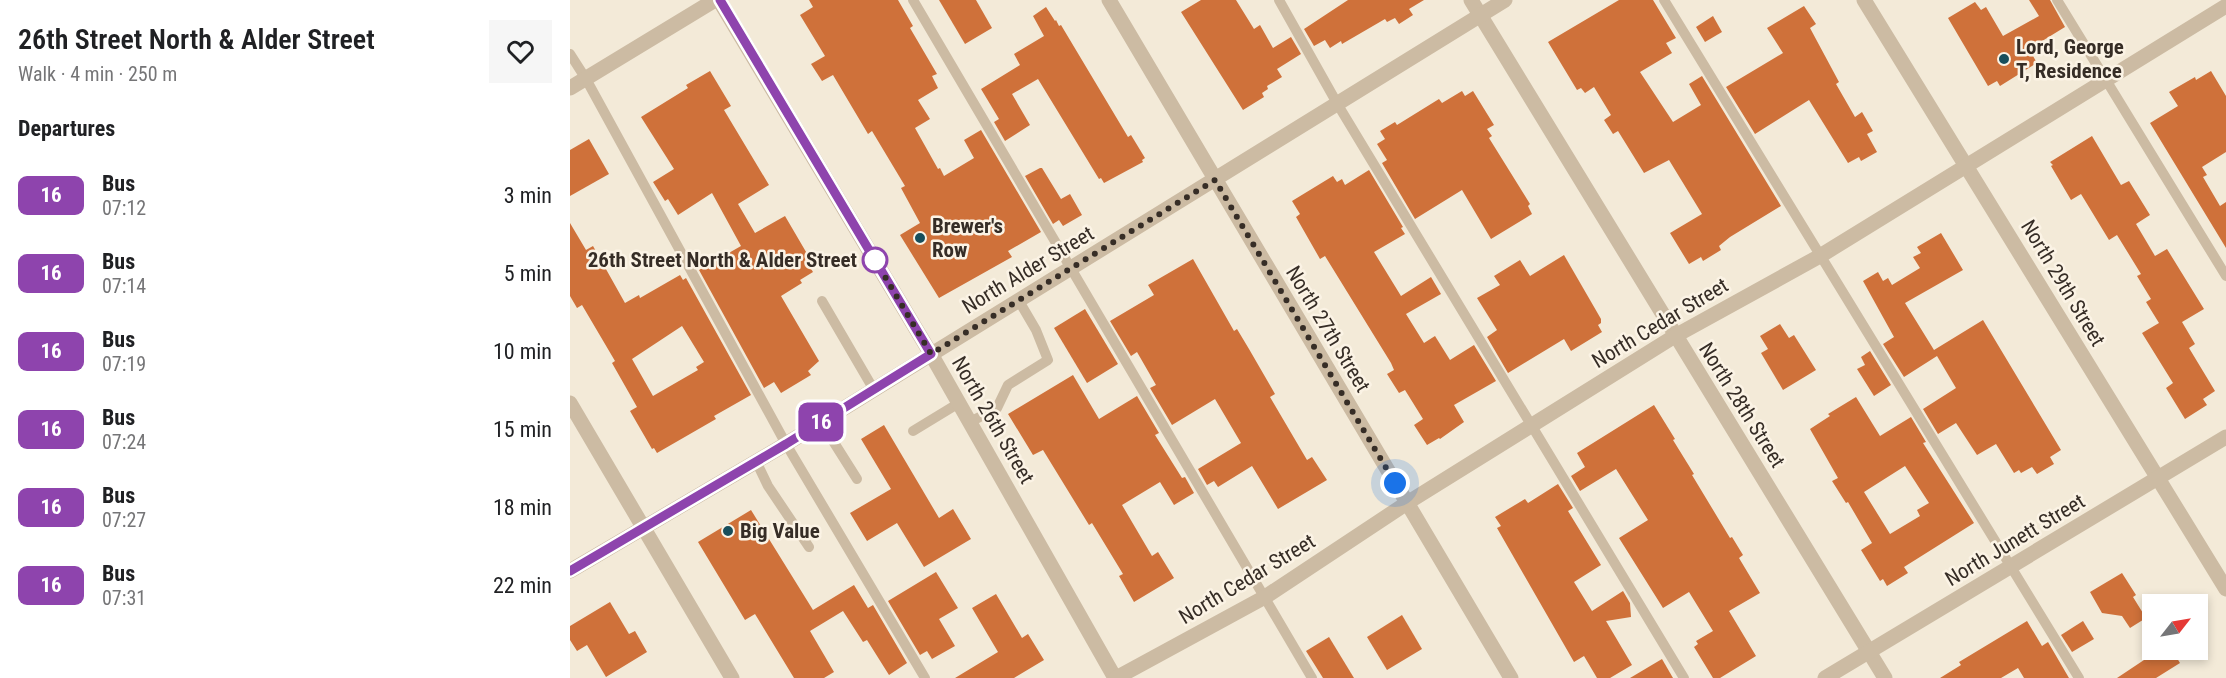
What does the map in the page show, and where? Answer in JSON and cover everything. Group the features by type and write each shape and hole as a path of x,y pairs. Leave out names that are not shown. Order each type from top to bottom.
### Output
{"street":[{"path":"570,88 717,0"},
{"name":"North 26th Street","path":"717,0 931,354 1115,678"},
{"name":"North 27th Street","path":"1109,0 1511,678"},
{"name":"North 28th Street","path":"1471,0 1885,678"},
{"name":"North Alder Street","path":"570,571 786,444 1505,0"},
{"name":"North 29th Street","path":"1864,0 2226,589"},
{"name":"North Cedar Street","path":"1115,678 1265,597 1407,503 1675,336 1820,256 2226,6"},
{"path":"570,403 732,678"},
{"name":"North Junett Street","path":"1825,678 2226,437"}],"lane":[{"path":"913,0 1312,678"},
{"path":"1279,0 1338,105 1684,678"},
{"path":"1664,0 2079,678"},
{"path":"2057,0 2226,276"},
{"path":"570,54 586,79 786,444 925,678"},
{"path":"822,301 874,390"},
{"path":"970,422 997,408 1008,385 1048,360 1036,330 1019,301"},
{"path":"913,431 959,403"},
{"path":"821,422 857,479"},
{"path":"756,462 768,486 809,547"}],"building":[{"path":"809,0 898,0 913,26 910,28 937,74 932,76 938,88 918,100 930,119 915,128 938,169 940,168 944,176 974,158 964,140 981,130 1041,232 1008,251 1012,257 939,298 900,235 920,223 901,188 905,186 872,131 868,134 833,75 822,81 811,64 825,56 800,15 813,7"},
{"path":"939,0 976,0 992,28 965,44"},
{"path":"1201,0 1236,0 1254,29 1260,25 1273,48 1291,37 1301,54 1277,69 1282,77 1267,86 1268,89 1262,93 1264,97 1243,110 1181,12"},
{"path":"1348,0 1424,0 1409,9 1413,15 1399,24 1395,18 1387,22 1385,19 1342,44 1341,41 1330,48 1325,40 1314,46 1304,29"},
{"path":"1619,0 1653,0 1676,38 1666,43 1672,53 1640,72 1673,122 1701,105 1689,84 1702,76 1781,206 1730,237 1719,246 1721,250 1703,261 1701,257 1689,264 1670,233 1702,214 1669,160 1644,173 1618,131 1613,134 1604,120 1611,115 1594,87 1585,93 1581,88 1577,90 1548,42"},
{"path":"2029,0 2050,0 2065,27 2029,49 2037,63 2000,86 1997,81 1988,86 1948,18 1975,2 1981,10 1986,7 2003,36 2039,16"},
{"path":"1804,6 1816,24 1810,28 1839,82 1836,84 1855,117 1862,112 1873,131 1867,134 1877,152 1861,161 1859,157 1848,163 1809,100 1755,134 1726,87 1783,53 1767,28"},
{"path":"1046,7 1059,26 1061,25 1128,137 1131,135 1145,158 1143,162 1104,183 1101,178 1099,179 1038,79 1012,94 1030,125 1005,141 994,122 999,119 981,89 1020,65 1014,54 1044,36 1033,16"},
{"path":"1713,16 1722,32 1705,42 1696,27"},
{"path":"710,71 731,106 724,110 769,185 738,204 755,233 785,216 809,257 805,259 813,272 800,280 802,283 781,296 819,361 808,371 811,375 781,393 774,382 764,388 699,270 741,246 712,193 678,215 668,199 665,201 653,182 674,169 641,117 688,88 686,85"},
{"path":"2211,71 2226,96 2226,152 2202,167 2207,175 2203,177 2220,206 2226,202 2226,248 2150,123 2178,106 2169,92"},
{"path":"1462,91 1465,96 1473,91 1494,125 1487,129 1492,136 1489,138 1530,204 1528,206 1532,214 1491,239 1462,190 1415,219 1382,163 1387,160 1377,144 1385,139 1380,131 1395,122 1397,125 1439,99 1442,103"},
{"path":"2092,136 2121,185 2129,181 2150,215 2136,224 2155,256 2167,249 2204,309 2182,322 2195,344 2189,348 2215,391 2203,399 2207,405 2185,419 2166,388 2173,383 2142,333 2159,323 2146,302 2151,299 2137,276 2141,274 2117,235 2109,240 2081,194 2071,200 2051,166 2053,165 2050,162"},
{"path":"589,139 609,174 570,196 570,150"},
{"path":"1040,168 1061,199 1070,194 1082,215 1063,226 1059,220 1053,224 1025,176"},
{"path":"1369,170 1405,234 1374,252 1401,296 1431,277 1441,294 1406,314 1424,343 1435,336 1450,360 1474,345 1496,381 1454,405 1464,422 1427,445 1414,425 1423,419 1405,390 1399,393 1387,374 1394,370 1391,363 1325,256 1320,259 1296,217 1300,214 1292,201 1333,176 1337,182 1342,179 1345,185"},
{"path":"570,223 586,250 593,246 625,303 639,295 640,298 680,275 683,280 686,278 751,395 714,416 716,419 657,453 654,448 652,449 630,411 637,407 612,363 615,361 582,305 577,308 570,296","holes":["682,326 704,362 696,367 698,370 653,396 632,359"]},
{"path":"1941,233 1963,270 1905,303 1934,350 1983,320 2061,450 2050,457 2054,464 2037,474 2032,467 2021,473 2019,470 2014,473 1996,444 1977,455 1956,423 1938,434 1923,409 1956,388 1937,356 1904,377 1883,344 1894,337 1863,281 1878,272 1883,281 1888,278 1892,285 1920,268 1913,257 1921,253 1917,247"},
{"path":"1564,255 1601,319 1598,325 1602,332 1571,351 1564,339 1508,373 1487,337 1497,330 1477,298 1500,285 1494,276 1520,260 1530,276"},
{"path":"1193,259 1234,331 1237,329 1275,394 1270,397 1307,460 1312,457 1327,480 1278,509 1252,466 1218,487 1214,481 1207,485 1198,469 1241,443 1215,399 1172,425 1150,388 1156,385 1137,352 1131,356 1110,321 1154,295 1148,285"},
{"path":"1085,309 1118,364 1087,383 1054,328"},
{"path":"1780,324 1789,338 1794,335 1816,370 1783,390 1761,353 1768,349 1760,336"},
{"path":"1870,351 1891,385 1874,396 1857,369 1865,365 1861,357"},
{"path":"1073,375 1099,419 1137,396 1159,433 1155,435 1194,493 1174,505 1160,482 1122,505 1152,556 1158,552 1174,578 1134,602 1119,576 1123,574 1092,523 1089,525 1043,450 1033,455 1008,414"},
{"path":"1856,397 1880,436 1911,417 1926,442 1923,443 1974,523 1904,567 1908,573 1887,586 1883,579 1880,581 1861,550 1872,543 1848,502 1846,503 1832,481 1838,478 1810,429 1830,416 1828,414","holes":["1905,466 1929,503 1917,510 1920,516 1890,534 1864,492"]},
{"path":"1654,405 1694,474 1692,475 1730,538 1732,537 1743,555 1739,558 1760,593 1729,611 1756,656 1720,678 1713,678 1694,647 1698,644 1696,641 1713,631 1689,592 1663,608 1619,538 1648,520 1616,469 1580,491 1571,476 1585,467 1577,453"},
{"path":"884,425 939,518 953,509 971,539 924,567 897,523 867,541 850,513 891,489 861,439"},
{"path":"1558,484 1573,508 1568,511 1601,565 1574,582 1592,611 1623,591 1630,603 1631,617 1606,621 1632,665 1610,678 1597,678 1584,656 1574,662 1497,528 1501,526 1495,517 1525,499 1528,503"},
{"path":"751,510 813,610 854,585 868,608 873,605 907,663 889,675 867,640 863,642 843,611 810,631 834,672 824,678 794,678 755,614 745,620 698,542"},
{"path":"936,572 958,608 939,619 955,646 932,659 927,651 920,655 888,601"},
{"path":"2122,573 2136,595 2133,597 2142,612 2142,620 2130,628 2122,616 2102,613 2090,592"},
{"path":"996,594 1022,638 1028,634 1044,660 1014,678 955,678 998,652 972,608"},
{"path":"610,602 629,634 635,631 647,652 606,677 587,645 577,651 570,640 570,626"},
{"path":"1402,615 1422,649 1387,670 1367,637"},
{"path":"2027,621 2042,646 2048,642 2069,678 2024,678 2018,668 2001,678 1940,678 1961,665 1959,662"},
{"path":"2083,621 2094,639 2072,652 2061,635"},
{"path":"1329,637 1354,678 1323,678 1306,651"},
{"path":"1662,659 1673,678 1630,678"},
{"path":"2144,660 2178,660 2180,663 2156,678 2117,678"}],"bus line":[{"name":"16","path":"570,571 786,444 931,354 720,0"}],"place":[{"name":"Lord, George T, Residence","path":"2004,59"},
{"name":"Brewer's Row","path":"920,238"},
{"name":"26th Street North & Alder Street","path":"875,260"},
{"name":"Big Value","path":"728,531"}],"route":[{"path":"875,260 872,255 931,354 1215,180 1395,483"}]}
